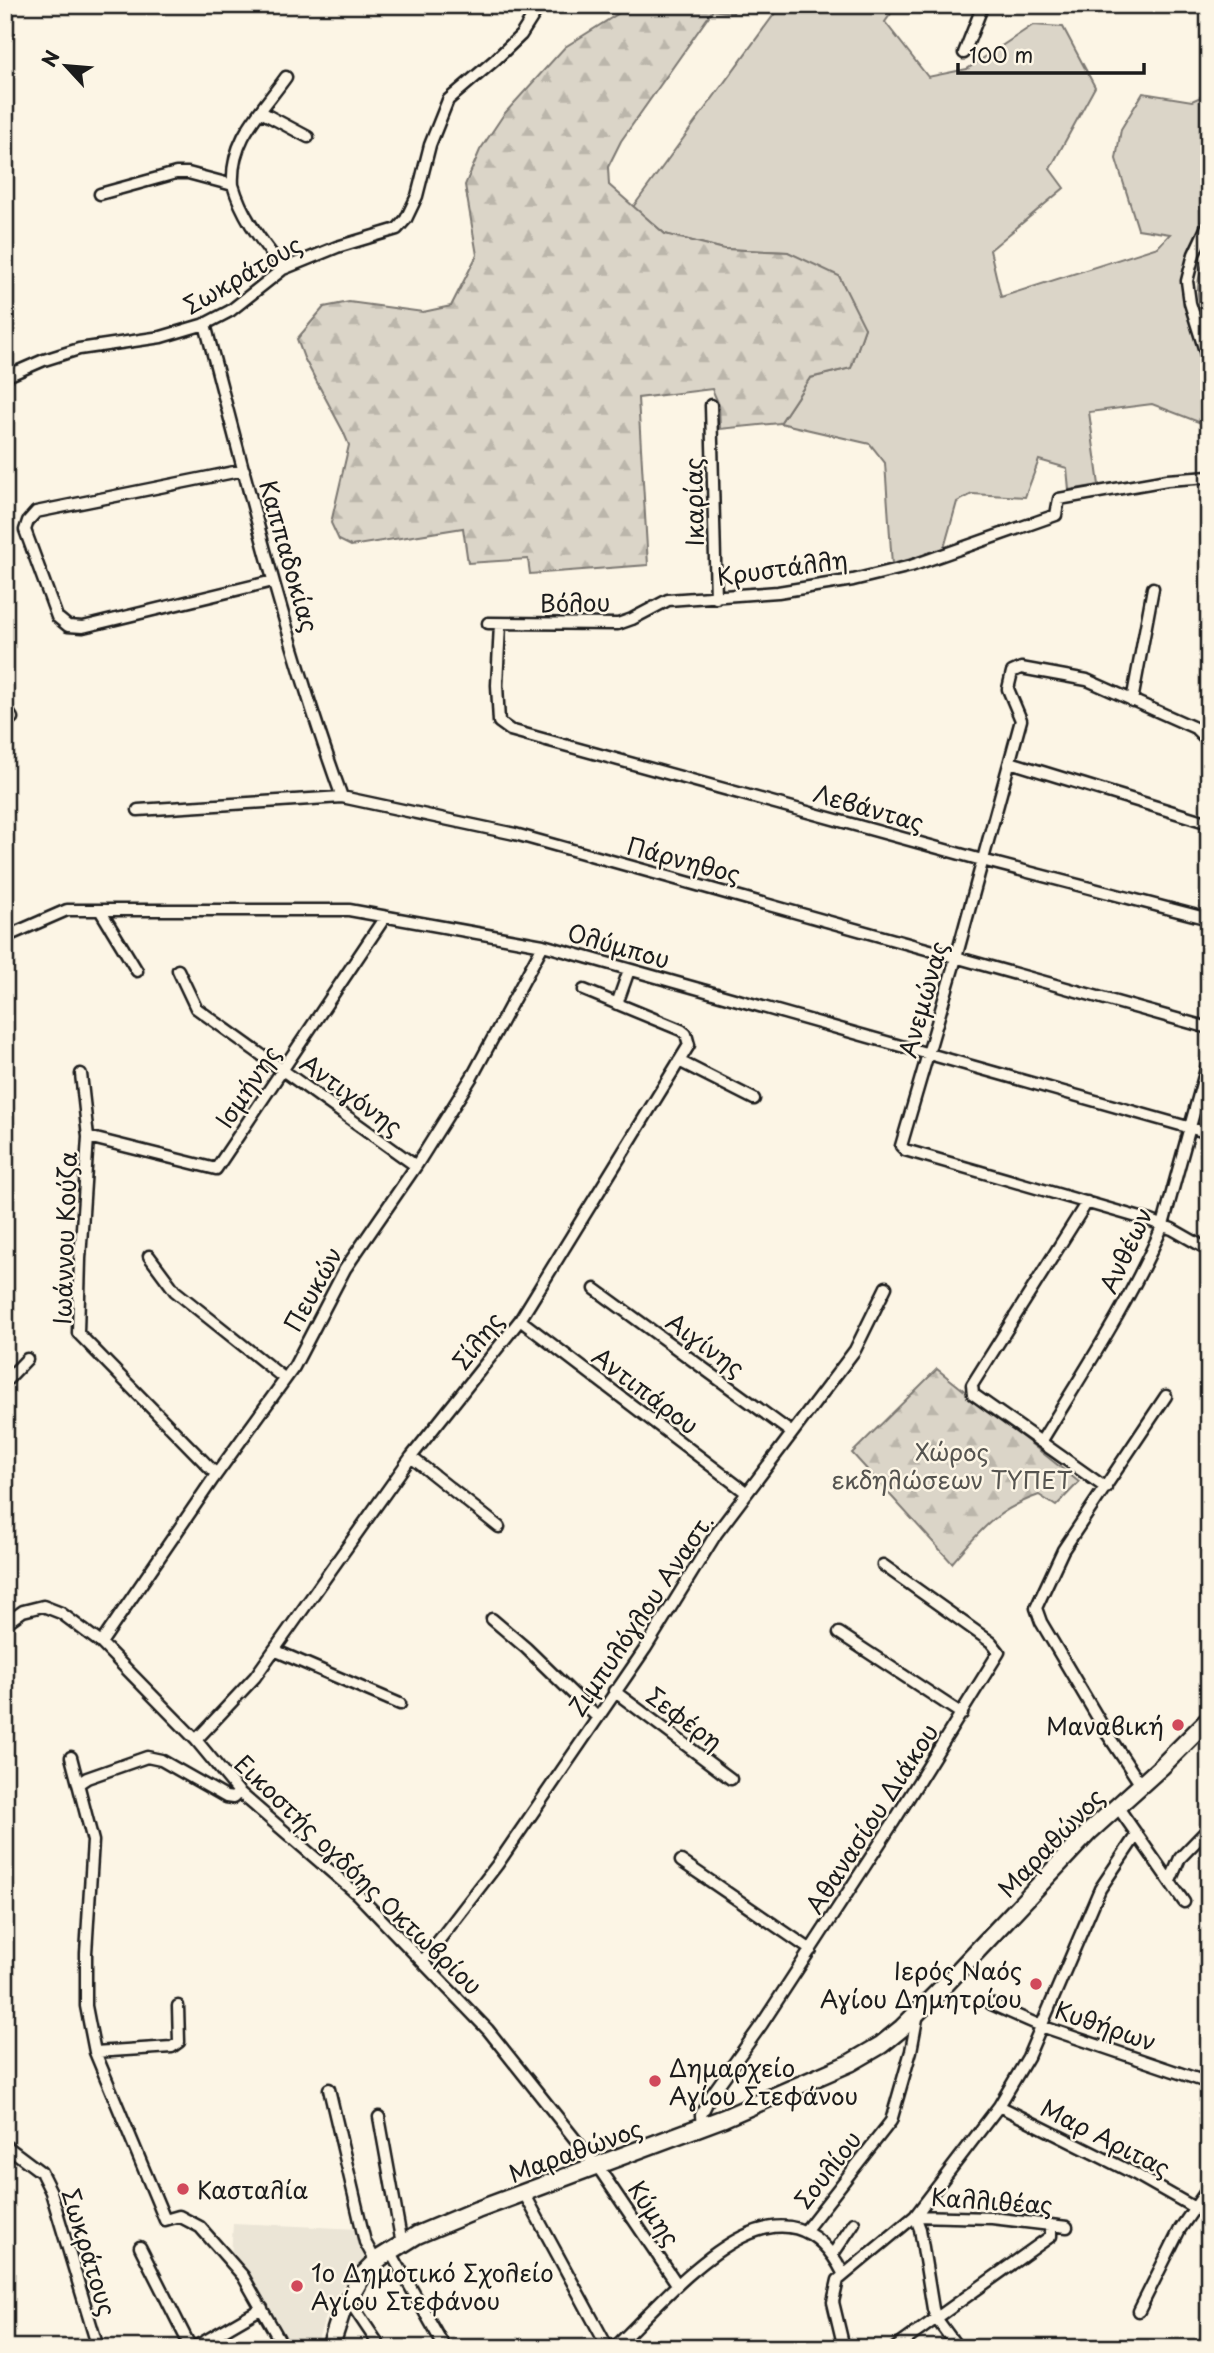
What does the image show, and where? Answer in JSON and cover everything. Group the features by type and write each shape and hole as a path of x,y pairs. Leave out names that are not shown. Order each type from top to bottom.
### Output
{"main road":[{"name":"Μαραθώνος","path":"330,2348 348,2299 362,2276 396,2247 433,2228 702,2127 850,2063 881,2045 918,2013 1071,1850 1209,1718"}],"street":[{"name":"Σωκράτους","path":"5,377 79,349 161,337 205,324 230,311 283,269 337,247 392,232 402,225 417,197 430,145 448,100 521,34 540,5"},
{"path":"964,53 983,5"},
{"path":"283,269 240,207 233,185 232,166 238,143 286,77"},
{"path":"261,112 309,137"},
{"path":"100,194 176,173 188,173 233,185"},
{"path":"1209,222 1188,273 1187,289 1209,364"},
{"name":"Καππαδοκίας","path":"205,324 274,581 323,746 342,797"},
{"name":"Ικαρίας","path":"711,405 716,598"},
{"path":"244,470 36,512 27,521 25,530 57,617 68,626 83,627 274,581"},
{"name":"Κρυστάλλη","path":"659,604 668,600 716,598 807,588 911,566 1056,514 1059,499 1167,480 1209,477"},
{"path":"1153,588 1132,701 1195,728 1209,742"},
{"name":"Βόλου","path":"488,623 618,624 632,620 659,604"},
{"name":"Λεβάντας","path":"500,624 497,677 499,722 519,734 626,760 982,860 1209,919"},
{"name":"Ανεμώνας","path":"1132,701 1087,680 1021,668 1012,671 1008,689 1021,720 901,1146 905,1150 1163,1225 1209,1250"},
{"path":"5,707 12,718"},
{"path":"1010,762 1209,823"},
{"name":"Πάρνηθος","path":"138,810 342,797 516,834 1209,1028"},
{"name":"Ολύμπου","path":"5,937 67,910 349,910 543,945 1209,1133"},
{"path":"100,910 137,971"},
{"name":"Ισμήνης","path":"88,1138 216,1168 386,917"},
{"name":"Πευκών","path":"101,1643 216,1474 293,1367 345,1269 473,1074 543,945"},
{"name":"Αντιγόνης","path":"178,970 196,1007 415,1166"},
{"path":"617,1004 629,970"},
{"name":"Σίλης","path":"196,1740 255,1677 411,1457 520,1320 689,1045 686,1034 681,1030 584,990"},
{"name":"Ανθέων","path":"1041,1442 1133,1290 1163,1225 1209,1058"},
{"path":"679,1061 754,1099"},
{"name":"Ιωάννου Κούζα","path":"81,1074 88,1138 78,1332 216,1474"},
{"path":"1087,1202 972,1385 973,1394 1106,1488"},
{"path":"149,1256 175,1291 285,1379"},
{"name":"Ζιμπυλόγλου Αναστ.","path":"423,1961 497,1865 596,1716 645,1649 716,1534 855,1350 886,1287"},
{"name":"Αιγίνης","path":"595,1289 792,1433"},
{"name":"Αντιπάρου","path":"520,1320 747,1493"},
{"path":"5,1382 27,1359"},
{"path":"1141,1784 1041,1622 1036,1608 1063,1550 1166,1396"},
{"path":"411,1457 499,1527"},
{"name":"Αθανασίου Διάκου","path":"702,2127 702,2112 710,2097 811,1950 999,1652 991,1643 883,1565"},
{"name":"Εικοστής ογδόης Οκτωβρίου","path":"5,1624 23,1611 43,1605 61,1613 101,1643 196,1740 239,1792 357,1894 423,1961 488,2030 597,2166"},
{"path":"492,1619 596,1716"},
{"path":"839,1633 962,1714"},
{"path":"274,1650 400,1704"},
{"name":"Σεφέρη","path":"614,1691 731,1779"},
{"path":"71,1757 93,1841 86,2006 95,2052 165,2220 179,2216 200,2227 243,2276 284,2348"},
{"path":"78,1784 147,1757 161,1760 226,1797 233,1798 239,1792"},
{"path":"1116,1806 1184,1902"},
{"path":"1170,1881 1180,1858 1209,1828"},
{"path":"844,2348 833,2302 836,2284 843,2273 915,2216 999,2106 1020,2072 1100,1889 1137,1834"},
{"path":"681,1861 811,1950"},
{"name":"Κυθήρων","path":"990,2004 1041,2026 1206,2082"},
{"path":"95,2052 172,2047 179,2042 178,2006"},
{"name":"Σουλίου","path":"805,2231 891,2121 911,2051 918,2013"},
{"path":"1206,2082 1209,2064"},
{"path":"329,2089 365,2242 376,2262"},
{"name":"Μαρ Αριτας","path":"999,2106 1135,2174 1193,2207"},
{"path":"379,2117 396,2247 445,2348"},
{"name":"Σωκράτους","path":"5,2145 41,2172 51,2192 98,2348"},
{"name":"Κύμης","path":"597,2166 677,2284"},
{"path":"1139,2311 1170,2247 1193,2207 1209,2188"},
{"path":"524,2193 608,2348"},
{"path":"915,2216 936,2318 958,2348"},
{"name":"Καλλιθέας","path":"915,2216 992,2218 1067,2227"},
{"path":"833,2254 854,2223"},
{"path":"895,2348 1051,2236 1051,2225"},
{"path":"614,2348 677,2284 732,2244 757,2230 780,2226 805,2231 833,2254 843,2273"},
{"path":"140,2247 192,2348 262,2308"},
{"path":"348,2299 381,2348"}],"shaded area":[{"name":"1ο Δημοτικό Σχολείο Αγίου Στεφάνου","path":"233,2223 359,2229 366,2257 349,2275 336,2296 315,2348 288,2348 231,2258"}],"green space":[{"path":"632,5 673,5 713,10 621,141 608,167 609,185 665,234 724,249 788,252 839,276 865,328 851,368 810,378 780,423 720,429 719,405 712,389 638,398 648,565 530,574 528,559 468,563 463,528 351,546 339,540 331,523 349,445 297,339 324,307 349,302 423,312 451,306 477,255 465,185 480,150 504,114 565,47"},
{"path":"673,5 736,5 733,13"},
{"path":"781,5 897,5 885,22 928,77 967,69 1033,25 1063,27 1095,87 1050,169 1064,188 990,250 1001,297 1158,247 1170,234 1138,229 1116,159 1121,129 1143,93 1192,101 1209,93 1209,213 1188,253 1182,278 1186,309 1203,363 1209,369 1209,426 1152,404 1089,412 1099,485 1069,490 1067,468 1039,460 1025,497 972,494 957,502 944,548 892,565 885,463 870,444 780,423 810,378 851,368 865,328 788,252 724,249 665,234 633,207"},
{"path":"1209,253 1209,329 1205,331 1198,281"},
{"name":"Χώρος εκδηλώσεων ΤΥΠΕΤ","path":"937,1369 1079,1482 1056,1506 1039,1495 1000,1514 952,1563 852,1453"}],"railway":[{"path":"5,2334 9,2348"}],"place":[{"name":"Μαναβική","path":"1178,1725"},
{"name":"Ιερός Ναός Αγίου Δημητρίου","path":"1036,1984"},
{"name":"Δημαρχείο Αγίου Στεφάνου","path":"655,2081"},
{"name":"Κασταλία","path":"183,2189"},
{"name":"1ο Δημοτικό Σχολείο Αγίου Στεφάνου","path":"297,2286"}]}
